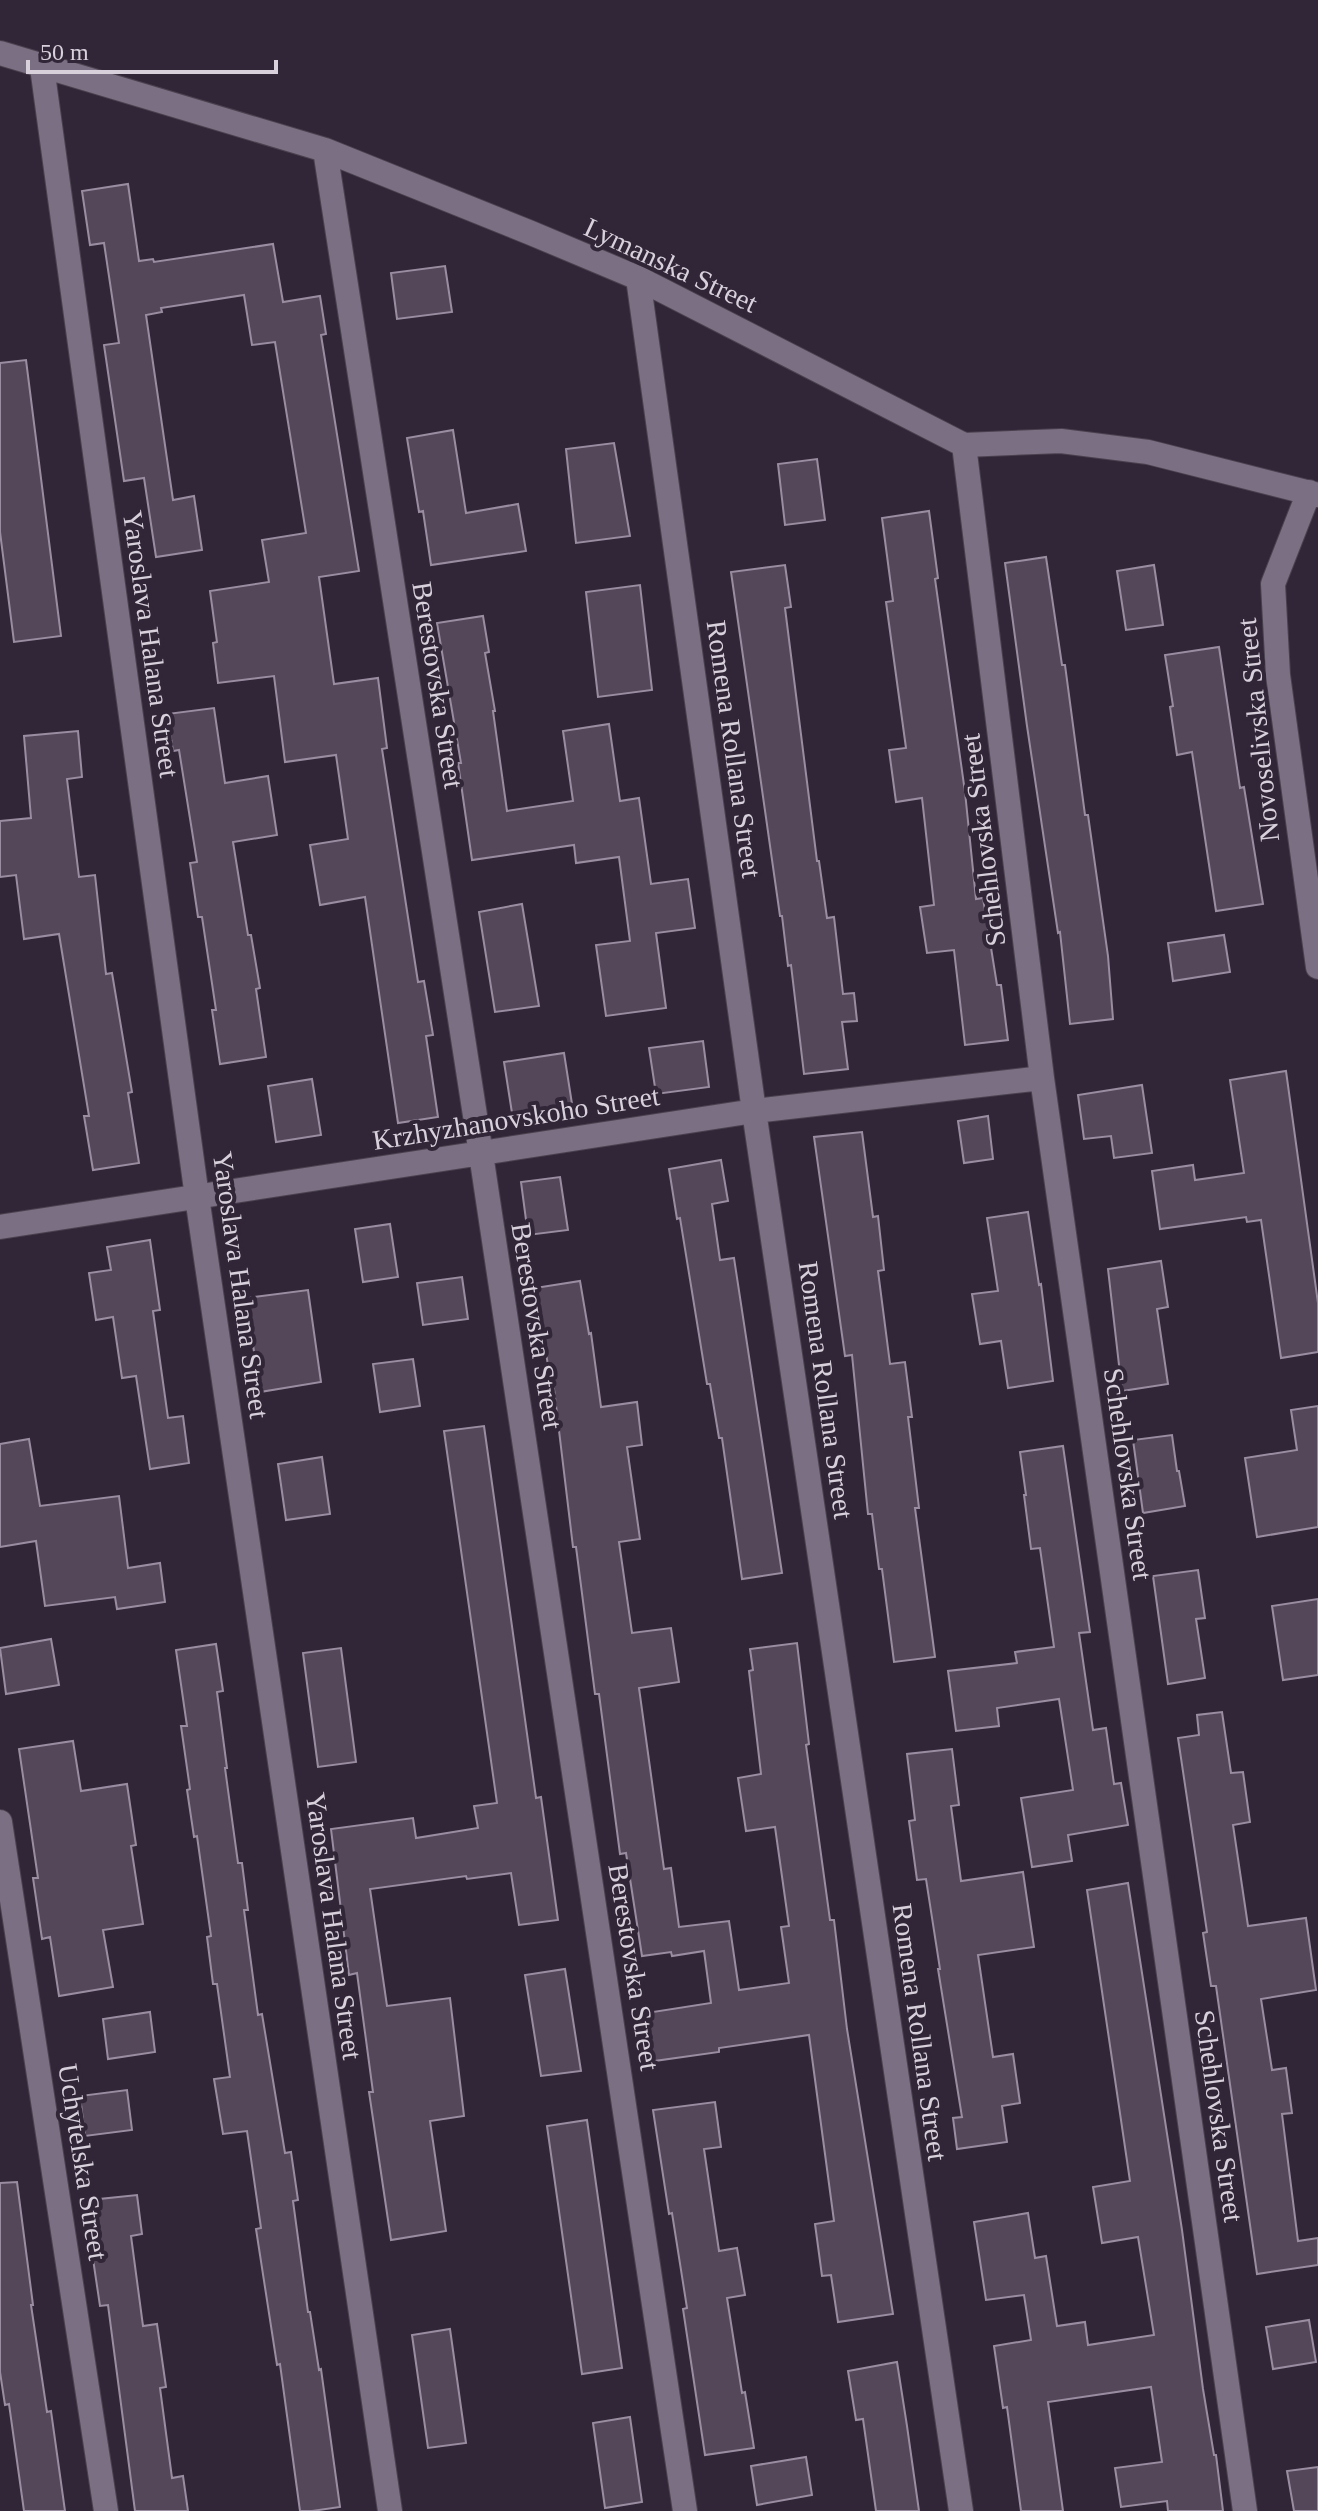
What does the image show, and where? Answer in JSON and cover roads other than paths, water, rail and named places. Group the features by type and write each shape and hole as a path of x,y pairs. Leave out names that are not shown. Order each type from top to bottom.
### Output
{"street":[{"name":"Lymanska Street","path":"0,53 325,150 638,278 964,445 1061,441 1148,452 1314,493"},
{"name":"Yaroslava Halana Street","path":"42,67 197,1197 390,2511"},
{"name":"Berestovska Street","path":"325,150 481,1154 685,2511"},
{"name":"Romena Rollana Street","path":"638,278 754,1111 961,2511"},
{"name":"Schehlovska Street","path":"964,445 1042,1078 1245,2511"},
{"name":"Novoselivska Street","path":"1314,493 1273,584 1278,675 1318,967"},
{"name":"Krzhyzhanovskoho Street","path":"0,1227 754,1111 1042,1078"},
{"name":"Uchytelska Street","path":"0,1822 106,2511"}]}
